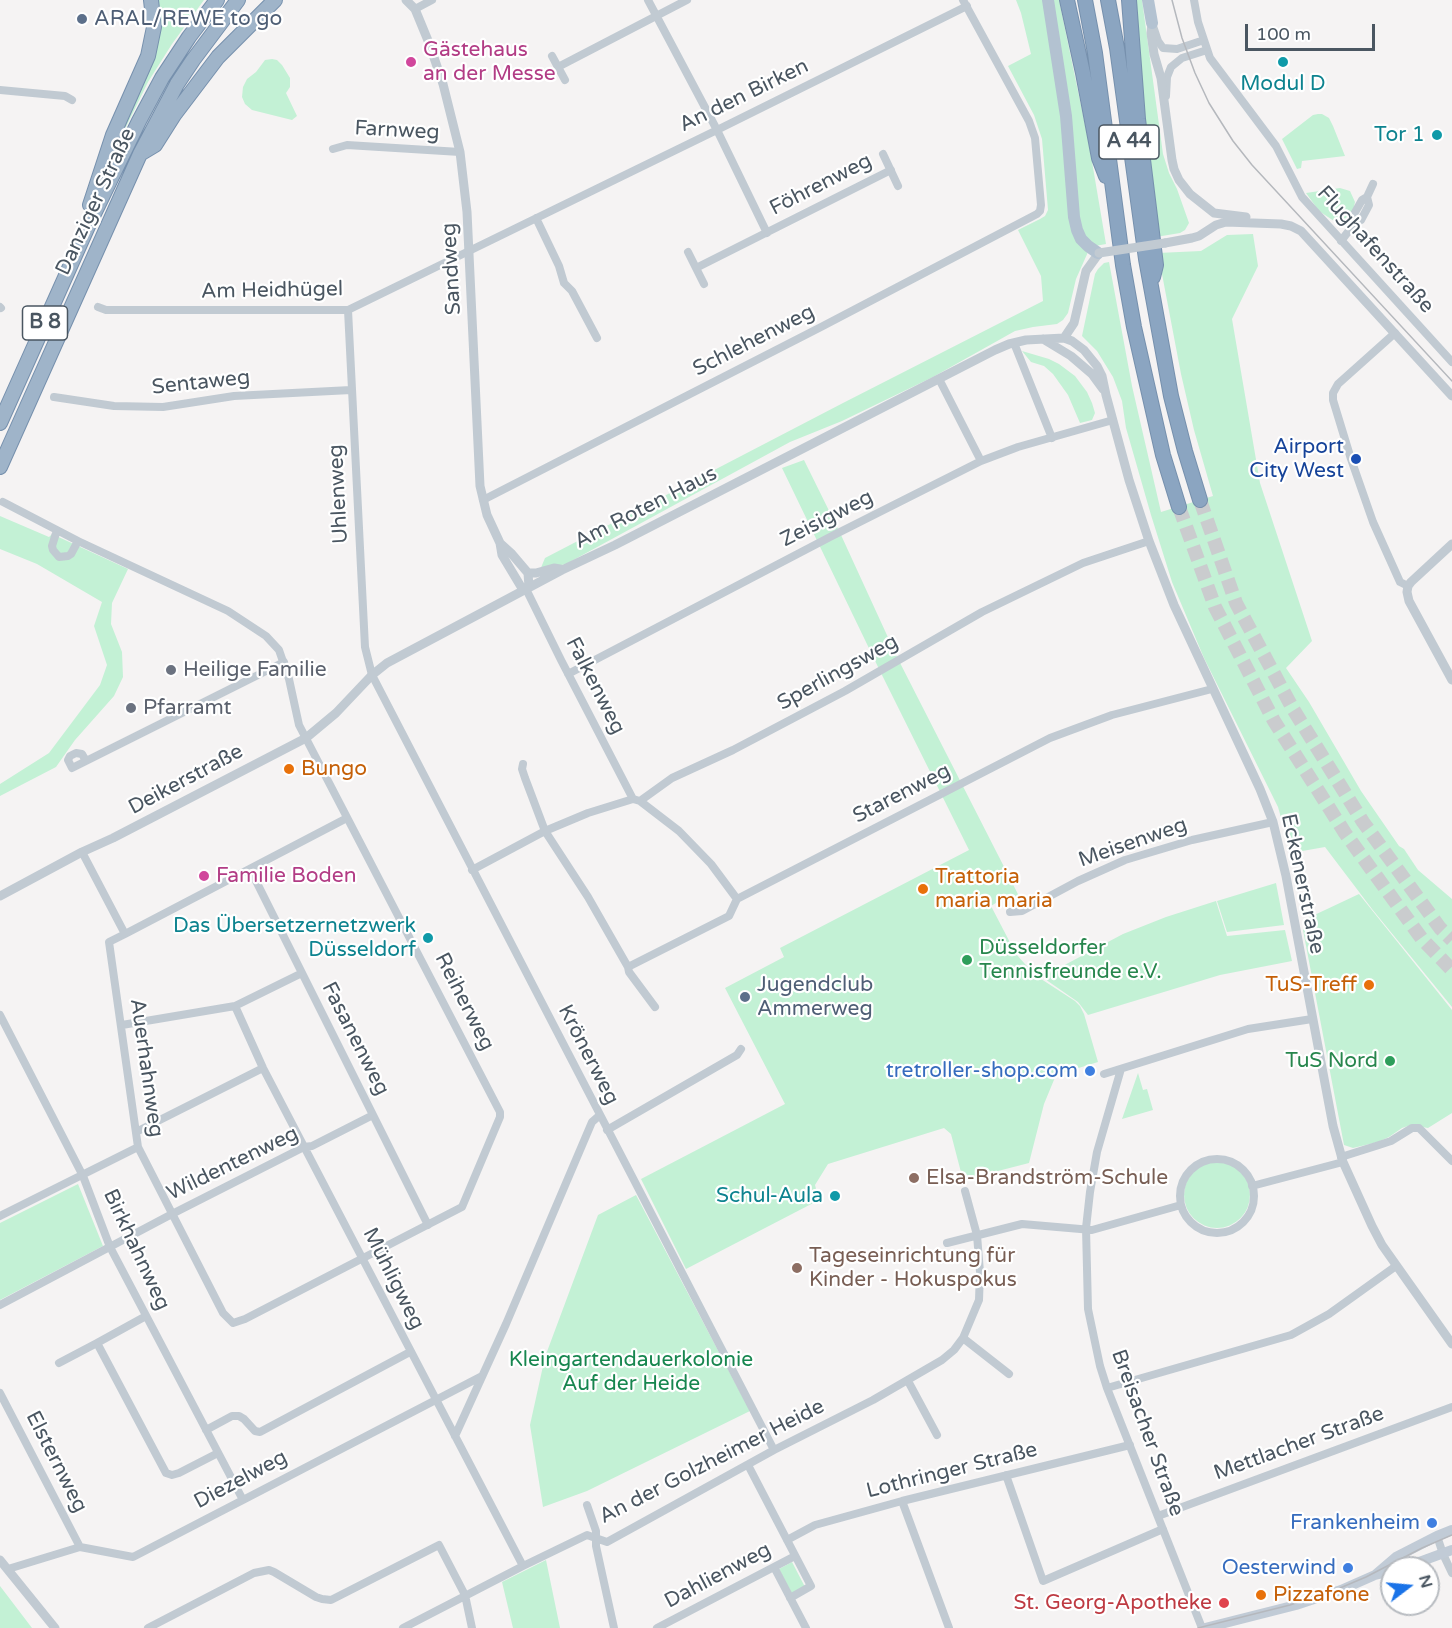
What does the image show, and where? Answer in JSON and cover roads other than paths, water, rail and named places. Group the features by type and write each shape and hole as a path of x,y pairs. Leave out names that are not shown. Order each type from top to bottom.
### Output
{"highway":[{"path":"89,224 90,204 109,146 148,56 154,27 151,0"},
{"name":"Danziger Straße","path":"0,423 118,163 162,78 217,0"},
{"name":"Danziger Straße","path":"0,467 140,154 177,84 238,0"},
{"path":"140,154 155,145 192,90 218,57 275,0"},
{"path":"1067,0 1099,158 1115,201"},
{"name":"A 44","path":"1085,0 1095,52 1123,265 1140,356 1163,455 1179,507"},
{"name":"A 44","path":"1108,0 1117,48 1135,188 1171,396 1200,500"},
{"path":"1129,0 1141,153 1156,265 1151,285"}],"main road":[{"path":"1048,0 1066,116 1074,217 1081,239 1099,253"},
{"path":"1148,0 1152,22"},
{"path":"1375,1575 1396,1557 1452,1530"},
{"path":"1203,1628 1296,1605 1380,1574"}],"street":[{"name":"Sandweg","path":"406,0 415,9 429,43 443,84 460,152 467,212 480,486 502,555 526,589"},
{"path":"415,9 432,0"},
{"name":"Föhrenweg","path":"648,0 717,130 767,233"},
{"path":"558,67 687,0"},
{"name":"Flughafenstraße","path":"1194,0 1207,50 1213,62 1276,147 1302,197 1452,362"},
{"name":"An den Birken","path":"469,250 717,130 965,3"},
{"name":"Schlehenweg","path":"483,500 1027,220 1040,211 1035,138 1021,105 965,3"},
{"path":"1152,22 1163,48 1177,49 1204,40"},
{"path":"1152,22 1154,54 1161,78 1174,169 1179,180 1190,194 1214,213 1247,217 1256,223"},
{"path":"1164,99 1168,72 1171,67 1182,58 1207,50"},
{"path":"552,56 565,80"},
{"path":"0,90 65,96 72,100"},
{"name":"Farnweg","path":"333,149 347,145 460,152"},
{"name":"Föhrenweg","path":"883,154 898,186"},
{"name":"Föhrenweg","path":"696,268 891,170"},
{"path":"1341,241 1354,224 1353,216 1362,200 1367,197 1373,184"},
{"path":"1212,227 1215,219 1214,213"},
{"path":"536,218 559,266 564,283 572,291 597,338"},
{"name":"Flughafenstraße","path":"1099,253 1192,238 1226,222 1291,226 1301,231 1452,396"},
{"name":"Am Heidhügel","path":"98,307 106,310 348,310 469,250"},
{"path":"688,252 704,284"},
{"path":"1064,338 1074,323 1086,271 1099,253"},
{"name":"Uhlenweg","path":"348,310 365,647 372,675"},
{"path":"1395,333 1338,384 1333,393 1333,400 1374,522 1400,582 1408,586"},
{"name":"Am Roten Haus","path":"372,675 387,663 562,570 995,350 1026,340 1064,338"},
{"name":"Eckenerstraße","path":"1064,338 1078,345 1092,358 1102,376 1132,490 1173,605 1260,789 1273,822 1292,910 1332,1126 1342,1160 1372,1226 1396,1266 1452,1344"},
{"name":"Eckenerstraße","path":"1043,339 1071,356 1092,374 1105,391"},
{"path":"1014,343 1052,438"},
{"path":"939,379 981,461"},
{"name":"Sentaweg","path":"54,397 114,406 163,407 234,396 351,390"},
{"name":"Zeisigweg","path":"568,674 820,542 981,461 1113,420"},
{"name":"Reiherweg","path":"3,502 78,541 234,614 266,636 279,650 289,679 299,725 500,1112 500,1117 462,1207 428,1226"},
{"path":"57,530 52,546 59,557 71,554 78,541"},
{"name":"Sperlingsweg","path":"472,870 545,831 588,813 637,800 672,778 733,750 845,691 982,612 1083,563 1149,541"},
{"name":"Sandweg","path":"500,543 528,573"},
{"path":"1452,543 1408,586 1407,592 1409,601 1452,680"},
{"path":"526,589 528,573 554,568 562,570"},
{"name":"Falkenweg","path":"526,589 568,674 637,800 679,831 711,864 737,899"},
{"path":"86,762 284,662"},
{"name":"Deikerstraße","path":"0,896 306,738 336,713 372,675"},
{"name":"Krönerweg","path":"372,675 774,1450"},
{"name":"Starenweg","path":"628,967 729,916 737,899 1050,738 1112,716 1212,689"},
{"path":"523,764 522,770 545,831 588,897 629,972 655,1007"},
{"path":"82,852 125,934 347,818"},
{"name":"Meisenweg","path":"1010,912 1022,911 1078,881 1125,860 1192,840 1273,822"},
{"name":"Fasanenweg","path":"250,869 428,1226"},
{"name":"Auerhahnweg","path":"125,934 109,942 138,1147 223,1313 233,1323 246,1319 362,1258"},
{"path":"122,1024 235,1006 303,973"},
{"name":"Mühligweg","path":"235,1006 263,1068 523,1566"},
{"name":"Birkhahnweg","path":"0,1015 82,1176 110,1247 243,1500"},
{"path":"1104,1074 1248,1029 1312,1019"},
{"path":"608,1130 737,1055 741,1049"},
{"path":"136,1132 263,1068"},
{"name":"Breisacher Straße","path":"1121,1069 1096,1152 1089,1192 1086,1228 1088,1309 1107,1388 1203,1628"},
{"name":"Wildentenweg","path":"0,1305 304,1146 312,1146 373,1115"},
{"path":"454,1436 515,1303 592,1122 600,1115"},
{"path":"1252,1186 1342,1160 1390,1141 1412,1128 1419,1128 1452,1161"},
{"path":"0,1216 138,1147"},
{"path":"1207,1160 1230,1161 1248,1176 1252,1186 1254,1197 1247,1217 1240,1225 1221,1233 1200,1229 1191,1223 1181,1205 1182,1182 1188,1172 1207,1160"},
{"name":"An der Golzheimer Heide","path":"402,1628 587,1535 607,1542 774,1450 909,1381 942,1360 963,1338 979,1300 980,1272 977,1235 965,1191"},
{"path":"947,1244 1022,1224 1092,1230 1181,1205"},
{"path":"362,1258 428,1226"},
{"path":"1107,1388 1291,1335 1329,1314 1396,1266"},
{"path":"59,1363 146,1316"},
{"path":"963,1338 1009,1374"},
{"path":"96,1343 166,1473 172,1475 179,1473 218,1453"},
{"path":"206,1430 232,1416 238,1416 255,1431 260,1432 410,1352"},
{"name":"Diezelweg","path":"8,1569 80,1547 134,1557 482,1376"},
{"path":"909,1381 937,1435"},
{"name":"Elsternweg","path":"0,1393 80,1547"},
{"name":"Mettlacher Straße","path":"1158,1516 1452,1407"},
{"name":"Lothringer Straße","path":"787,1540 815,1525 902,1501 1130,1445"},
{"path":"748,1465 811,1586 789,1598"},
{"path":"1006,1475 1043,1581 1163,1529"},
{"path":"902,1501 949,1628"},
{"path":"587,1505 597,1531 596,1546 614,1628"},
{"path":"1437,1536 1448,1552 1452,1573"},
{"path":"148,1628 254,1573 269,1570 316,1597 331,1600 439,1545 465,1596 472,1628"},
{"name":"Dahlienweg","path":"657,1628 795,1556"},
{"path":"0,1560 55,1628"},
{"path":"774,1567 806,1628"}],"tunnel":[{"path":"1200,500 1236,603 1293,709 1363,822 1440,928 1452,940"},
{"path":"1179,507 1215,607 1274,721 1345,833 1422,939 1452,970"}],"tram line":[{"path":"1172,0 1182,38 1195,73 1209,103 1233,141 1252,165 1452,381"},
{"path":"1198,1628 1290,1605 1340,1588 1452,1535"}],"place":[{"name":"ARAL/REWE to go","path":"82,19"},
{"name":"Gästehaus an der Messe","path":"411,62"},
{"name":"Modul D","path":"1283,62"},
{"name":"Tor 1","path":"1437,135"},
{"name":"Airport City West","path":"1356,459"},
{"name":"Heilige Familie","path":"171,670"},
{"name":"Pfarramt","path":"131,708"},
{"name":"Bungo","path":"289,769"},
{"name":"Familie Boden","path":"204,876"},
{"name":"Trattoria maria maria","path":"923,889"},
{"name":"Das Übersetzernetzwerk Düsseldorf","path":"428,938"},
{"name":"Düsseldorfer Tennisfreunde e.V.","path":"967,960"},
{"name":"TuS-Treff","path":"1369,985"},
{"name":"Jugendclub Ammerweg","path":"745,997"},
{"name":"TuS Nord","path":"1390,1061"},
{"name":"tretroller-shop.com","path":"1090,1071"},
{"name":"Elsa-Brandström-Schule","path":"914,1178"},
{"name":"Schul-Aula","path":"835,1196"},
{"name":"Tageseinrichtung für Kinder - Hokuspokus","path":"797,1268"},
{"name":"Frankenheim","path":"1432,1523"},
{"name":"Oesterwind","path":"1348,1568"},
{"name":"Pizzafone","path":"1261,1595"},
{"name":"St. Georg-Apotheke","path":"1224,1603"}],"park label":[{"name":"Kleingartendauerkolonie Auf der Heide","path":"631,1372"}]}
